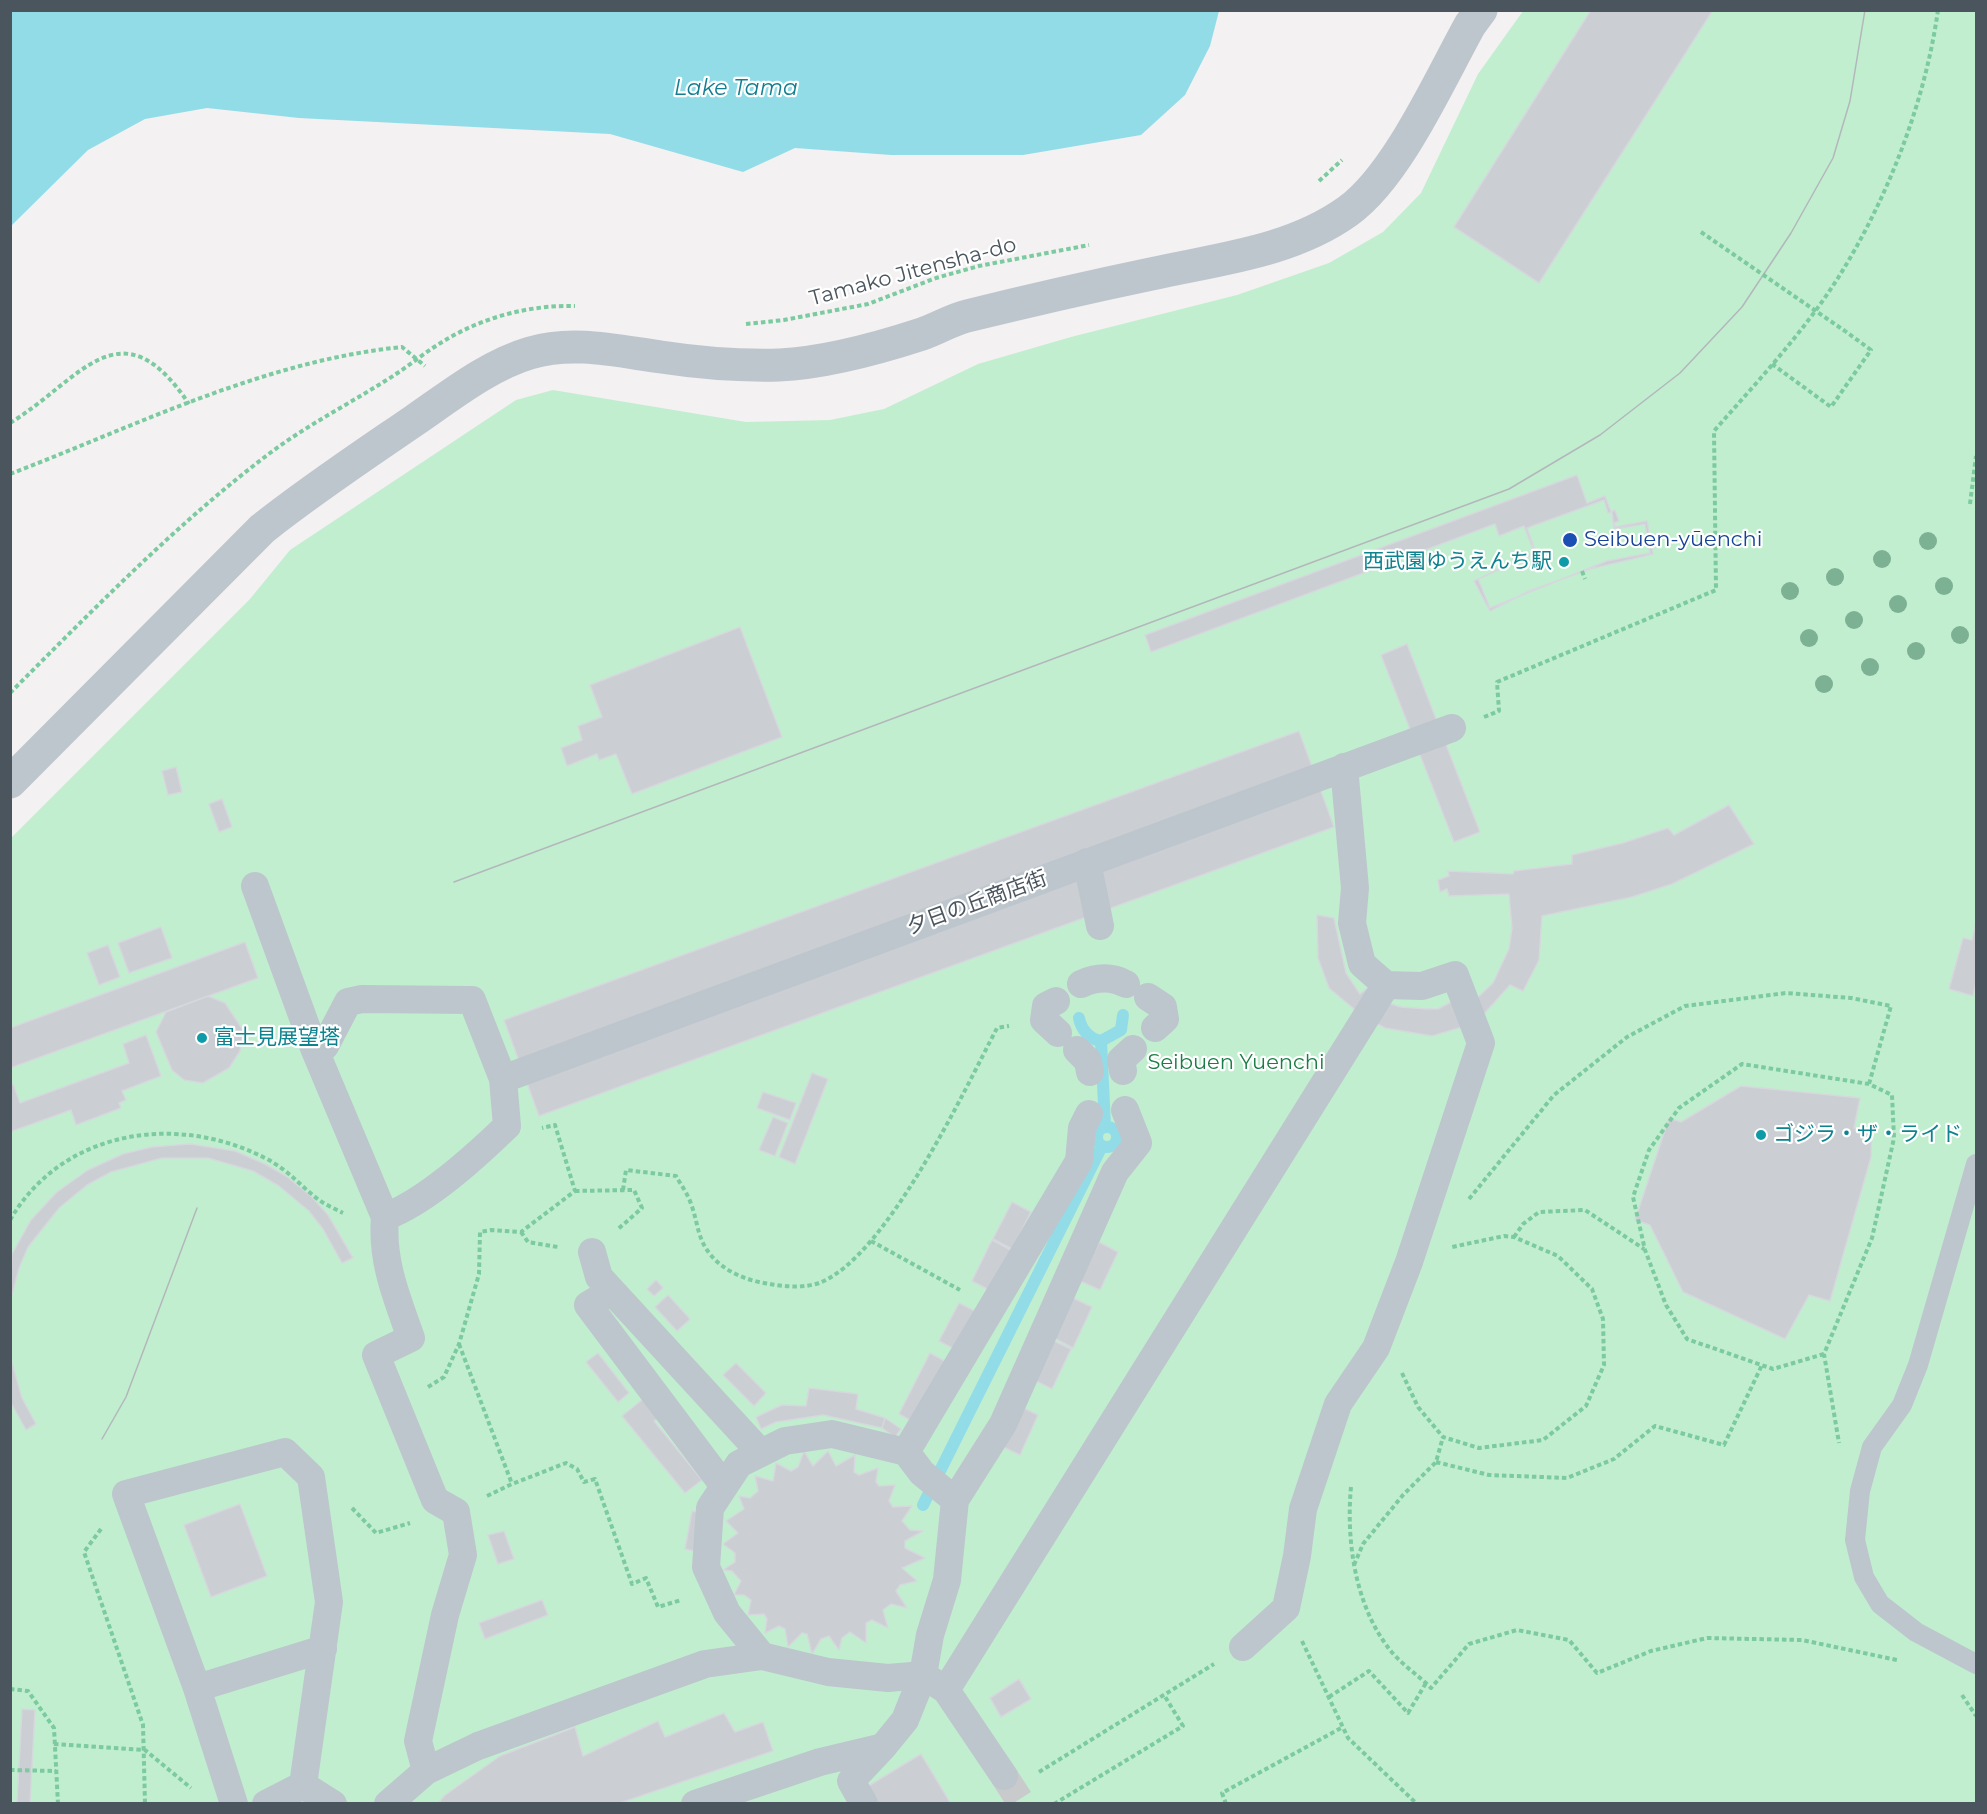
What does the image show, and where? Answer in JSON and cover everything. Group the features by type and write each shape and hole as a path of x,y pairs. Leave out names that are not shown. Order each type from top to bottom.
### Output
{"street":[{"path":"10,782 262,529 350,464 453,394 498,367 526,354 558,346 594,347 732,366 785,364 872,349 924,333 961,317 1256,253 1321,229 1351,209 1374,187 1393,162 1470,25 1481,10"},
{"name":"夕日の丘商店街","path":"503,1079 1452,728"},
{"path":"1243,1647 1286,1608 1297,1556 1303,1509 1338,1404 1376,1348 1409,1262 1481,1043 1455,975 1422,986 1386,985 1362,964 1352,923 1355,888 1344,767"},
{"path":"1087,862 1100,926"},
{"path":"255,886 314,1048 384,1228 387,1270 411,1338 376,1355 396,1403 446,1506 463,1555 445,1615 418,1742 426,1771"},
{"path":"1081,984 1095,977 1120,981 1137,991 1163,1007 1165,1019 1155,1028"},
{"path":"864,1803 851,1781 883,1747 934,1682 1386,985"},
{"path":"314,1048 325,1046 348,1002 363,999 472,1000 503,1079 507,1126 476,1156 401,1211 384,1228"},
{"path":"1004,1776 934,1682 930,1635 947,1580 950,1496 1003,1424 1115,1172 1138,1143 1125,1110"},
{"path":"914,1463 992,1308 1079,1161 1082,1128 1089,1114"},
{"path":"592,1252 599,1277 761,1453"},
{"path":"612,1291 588,1305 724,1486"},
{"path":"762,1656 727,1613 706,1567 710,1509 739,1464 785,1441 832,1434 914,1463 950,1496"},
{"path":"234,1803 197,1688 126,1494 285,1452 311,1477 329,1602 303,1785"},
{"path":"197,1688 323,1649"},
{"path":"388,1803 426,1771 478,1746 692,1667 762,1656 828,1672 934,1682"},
{"path":"694,1803 820,1762 883,1747"},
{"path":"266,1803 303,1785"},
{"path":"303,1785 333,1803"}],"lane":[{"path":"1977,1164 1918,1365 1902,1405 1872,1447 1860,1491 1856,1540 1864,1578 1880,1604 1916,1632 1977,1664"}],"path":[{"path":"1452,728 1499,711 1497,682 1716,590 1714,431 1772,364 1837,280 1861,239 1910,123 1938,10"},
{"path":"1309,187 1347,154"},
{"path":"1701,232 1871,350 1831,407 1772,364"},
{"name":"Tamako Jitensha-do","path":"741,325 784,320 868,304 936,278 979,266 1092,245"},
{"path":"10,693 88,615 214,497 273,452 419,360 448,338 504,315 530,308 583,307"},
{"path":"10,474 279,370 369,351 402,347 419,360"},
{"path":"10,423 35,408 90,362 108,354 126,353 151,363 176,385 189,404"},
{"path":"1970,504 1977,456"},
{"path":"1582,571 1586,579"},
{"path":"1466,1204 1554,1095 1628,1037 1685,1006 1786,993 1851,998 1891,1006 1869,1084"},
{"path":"623,1190 626,1170 676,1176 691,1204 696,1231 711,1256 742,1278 759,1283 790,1287 819,1283 836,1274 872,1241 923,1167 997,1028 1065,1035"},
{"path":"1824,1354 1773,1369 1687,1339 1666,1305 1645,1250 1633,1197 1649,1150 1679,1108 1742,1064 1869,1084 1892,1095 1894,1138 1872,1238 1824,1354 1839,1447 1860,1491"},
{"path":"396,1403 444,1377 459,1344 479,1274 480,1232 520,1232 575,1191 555,1125 537,1129"},
{"path":"10,1221 38,1186 84,1152 111,1140 164,1133 214,1139 245,1148 293,1175 318,1200 384,1228"},
{"path":"1514,1237 1523,1224 1539,1212 1585,1210 1632,1244 1645,1250"},
{"path":"1376,1348 1402,1372 1418,1407 1443,1437 1479,1448 1544,1440 1586,1406 1604,1365 1603,1319 1592,1289 1558,1256 1514,1237 1504,1236 1463,1244"},
{"path":"872,1241 992,1308"},
{"path":"459,1344 512,1484"},
{"path":"1436,1462 1489,1474 1567,1478 1614,1459 1655,1426 1724,1445 1762,1365"},
{"path":"1354,1566 1363,1544 1402,1495 1436,1462 1443,1437"},
{"path":"311,1477 338,1492 376,1533 423,1518 446,1506 566,1463 576,1469 584,1482 595,1479 632,1584 646,1578 658,1607 681,1600 685,1610"},
{"path":"1351,1479 1349,1501 1354,1566 1365,1604 1387,1647 1431,1688 1469,1644 1517,1630 1569,1641 1597,1673 1651,1651 1707,1638 1802,1640 1897,1659 1907,1665"},
{"path":"126,1494 84,1552 143,1725 145,1803"},
{"path":"1286,1608 1348,1738 1418,1803"},
{"path":"1038,1773 1243,1647"},
{"path":"1329,1697 1369,1671 1408,1713 1426,1683"},
{"path":"10,1689 28,1691 54,1728 58,1803"},
{"path":"1955,1691 1965,1696 1977,1716"},
{"path":"1054,1803 1183,1726 1164,1695"},
{"path":"1226,1803 1222,1793 1343,1726"},
{"path":"54,1744 145,1750 189,1787 198,1791"},
{"path":"10,1770 56,1771"}],"green space":[{"name":"Seibuen Yuenchi","path":"1523,11 1976,11 1976,1803 11,1804 11,838 250,599 290,550 516,400 553,390 746,422 830,420 884,409 978,364 1071,337 1237,295 1329,263 1383,232 1421,193 1478,74"}],"water":[{"name":"Lake Tama","path":"11,10 1219,11 1210,46 1185,95 1141,135 1023,155 891,155 795,148 743,172 610,134 299,118 207,108 145,119 88,150 11,226"}],"building":[{"path":"1591,10 1713,10 1539,283 1454,227"},
{"name":"西武園ゆうえんち駅","path":"1577,475 1587,503 1605,496 1611,512 1615,510 1619,521 1614,523 1615,527 1647,521 1653,554 1590,569 1529,591 1490,611 1474,581 1534,552 1524,526 1499,536 1495,524 1151,652 1145,635"},
{"path":"1604,500 1608,513 1612,512 1614,529 1645,524 1650,553 1607,561 1490,608 1478,579 1536,553 1527,528"},
{"path":"740,627 782,737 632,794 616,754 599,760 597,754 567,766 561,748 582,740 578,726 602,717 590,685"},
{"path":"1407,644 1480,832 1454,842 1381,655"},
{"path":"1299,731 1334,827 539,1116 504,1020"},
{"path":"176,767 182,792 168,795 162,771"},
{"path":"222,799 232,827 219,832 209,804"},
{"path":"1729,805 1754,844 1672,884 1632,897 1542,916 1539,960 1523,991 1510,985 1481,1017 1459,1028 1432,1036 1385,1028 1360,1014 1329,988 1318,958 1317,915 1334,918 1346,973 1360,994 1369,987 1388,1003 1401,1007 1426,1009 1438,1009 1468,993 1474,1001 1493,983 1509,949 1512,928 1509,894 1449,896 1447,889 1440,892 1438,880 1449,876 1448,871 1513,874 1514,871 1572,864 1572,855 1623,843 1668,828 1674,835"},
{"path":"1976,923 1976,982 1973,996 1949,989 1963,938 1972,940"},
{"path":"161,927 172,958 129,973 118,943"},
{"path":"245,942 258,978 10,1068 10,1028"},
{"path":"108,945 120,977 99,985 87,953"},
{"path":"208,996 225,1003 243,1030 240,1051 229,1068 203,1083 184,1080 172,1070 156,1032 166,1012"},
{"path":"146,1035 161,1076 122,1091 126,1100 119,1103 121,1108 76,1125 71,1110 10,1132 10,1085 13,1084 20,1103 129,1063 123,1044"},
{"path":"812,1073 828,1079 795,1164 779,1157"},
{"path":"1741,1086 1860,1098 1854,1128 1872,1130 1871,1157 1830,1301 1809,1295 1785,1339 1683,1292 1650,1225 1635,1220 1669,1118 1681,1122"},
{"path":"763,1092 796,1103 790,1120 757,1108"},
{"path":"773,1117 788,1123 775,1156 759,1150"},
{"path":"190,1144 235,1151 286,1176 312,1197 328,1215 353,1258 342,1263 323,1229 309,1211 279,1186 253,1171 208,1158 162,1158 111,1172 87,1185 59,1208 28,1247 19,1268 10,1302 12,1254 31,1220 57,1192 88,1170 123,1154 152,1147"},
{"path":"1012,1202 1031,1212 1012,1249 993,1239"},
{"path":"992,1240 1011,1250 991,1291 972,1281"},
{"path":"1099,1242 1118,1252 1100,1290 1080,1281"},
{"path":"656,1280 663,1288 654,1296 647,1289"},
{"path":"668,1295 690,1319 677,1331 655,1307"},
{"path":"1071,1297 1092,1307 1073,1348 1052,1337"},
{"path":"959,1303 977,1312 958,1351 939,1341"},
{"path":"1050,1339 1071,1349 1052,1389 1032,1379"},
{"path":"598,1353 629,1393 618,1402 586,1362"},
{"path":"930,1353 952,1365 921,1426 899,1414"},
{"path":"10,1356 22,1398 36,1424 26,1430 10,1401"},
{"path":"736,1363 766,1393 754,1406 723,1375"},
{"path":"809,1388 858,1394 856,1409 885,1418 882,1428 823,1415 776,1422 761,1429 756,1417 782,1405 806,1406"},
{"path":"643,1399 659,1418 654,1421 702,1480 685,1493 622,1416"},
{"path":"1017,1405 1038,1415 1020,1455 999,1445"},
{"path":"885,1418 901,1429 895,1437 882,1428"},
{"path":"804,1451 813,1466 828,1451 836,1466 855,1455 854,1472 859,1475 878,1468 876,1482 879,1486 895,1485 889,1501 893,1507 912,1506 902,1521 910,1530 923,1531 905,1541 905,1548 925,1558 902,1568 917,1581 900,1585 896,1591 907,1608 891,1604 883,1610 888,1628 872,1620 866,1623 866,1643 850,1632 842,1638 839,1650 829,1636 821,1639 812,1654 807,1634 802,1633 788,1647 785,1629 779,1626 765,1633 767,1619 764,1614 748,1615 751,1600 744,1595 734,1595 741,1581 732,1571 723,1570 735,1562 735,1553 723,1544 738,1533 726,1521 744,1509 739,1496 750,1498 758,1491 755,1476 773,1481 776,1463 791,1471 798,1467"},
{"path":"240,1504 267,1576 211,1597 184,1525"},
{"path":"692,1511 702,1513 694,1551 685,1549"},
{"path":"504,1531 514,1559 498,1564 488,1535"},
{"path":"542,1600 548,1615 485,1639 479,1623"},
{"path":"1019,1679 1031,1699 1001,1717 990,1698"},
{"path":"22,1709 35,1710 30,1804 17,1804"},
{"path":"724,1713 735,1732 763,1722 773,1751 617,1804 438,1804 444,1796 500,1756 575,1727 583,1756 658,1721 665,1737"},
{"path":"921,1754 951,1804 875,1804 865,1788"}],"waterway":[{"path":"1079,1018 1086,1033 1101,1041 1121,1030 1123,1015"},
{"path":"1101,1041 1105,1126"},
{"path":"1103,1127 1111,1127 1117,1133 1117,1137 1117,1141 1111,1147 1103,1147 1097,1141 1097,1133 1103,1127"},
{"path":"923,1505 1102,1146"}],"tunnel":[{"path":"1004,1776 1022,1804"}],"tram line":[{"path":"454,882 1509,489 1600,435 1680,373 1742,307 1791,233 1833,158 1850,101 1865,10"},
{"path":"102,1439 126,1397 197,1208"}],"place":[{"name":"Seibuen-yūenchi","path":"1570,540"},
{"name":"西武園ゆうえんち駅","path":"1564,562"},
{"name":"富士見展望塔","path":"202,1038"},
{"name":"ゴジラ・ザ・ライド","path":"1761,1135"}]}
